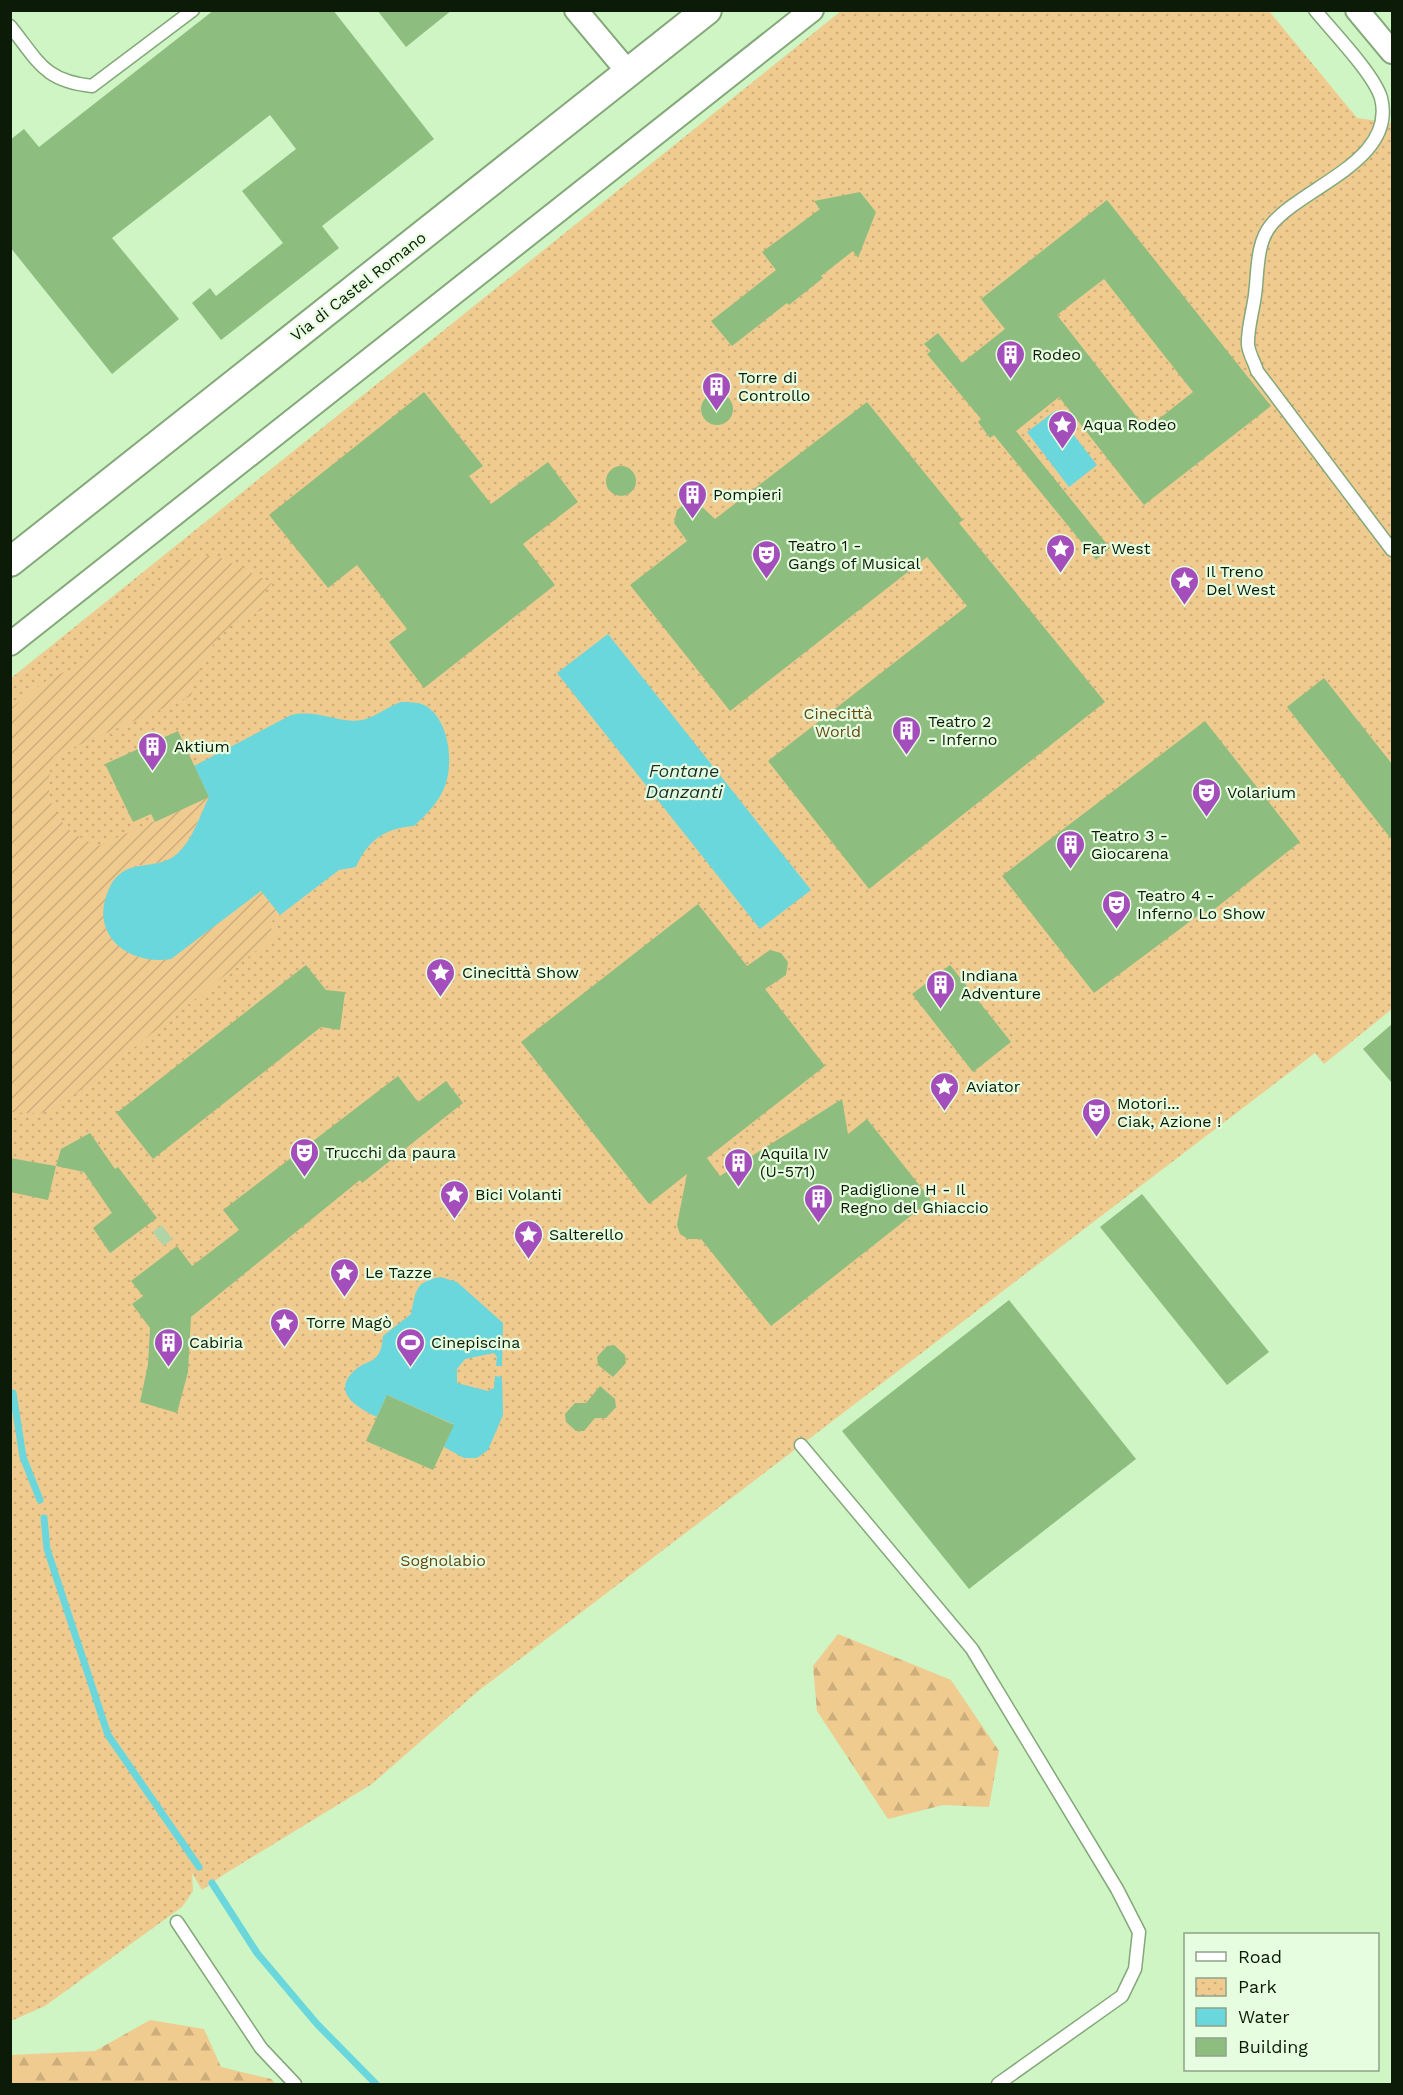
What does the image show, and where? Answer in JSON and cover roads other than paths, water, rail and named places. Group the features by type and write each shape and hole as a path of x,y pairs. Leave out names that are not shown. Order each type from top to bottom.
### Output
{"street":[{"path":"576,10 628,72"},
{"name":"Via di Castel Romano","path":"10,562 707,10"},
{"path":"10,644 812,10"},
{"path":"1357,10 1392,52"}],"lane":[{"path":"10,26 47,73 69,83 93,86 193,10"},
{"path":"1315,10 1380,95 1382,120 1376,139 1363,155 1287,210 1270,226 1260,247 1248,346 1257,371 1392,550"},
{"path":"801,1445 972,1649 1117,1889 1139,1932 1135,1970 1122,1996 998,2085"},
{"path":"177,1922 261,2048 295,2085"}],"water":[{"name":"Aqua Rodeo","path":"1055,411 1097,465 1069,487 1027,432"},
{"name":"Fontane Danzanti","path":"608,634 811,890 760,929 557,673"},
{"path":"401,702 421,704 432,711 444,730 449,753 445,786 432,808 414,826 394,829 379,837 366,849 356,867 339,870 280,915 261,891 171,959 155,960 140,957 116,944 108,933 104,920 104,905 109,889 123,872 169,859 178,853 188,841 209,797 194,766 291,715 310,714 344,720 362,720"},
{"name":"Cinepiscina","path":"440,1277 457,1282 503,1323 502,1366 496,1366 497,1357 494,1353 465,1359 457,1369 457,1383 488,1391 494,1388 495,1376 502,1377 503,1415 488,1450 477,1458 464,1458 444,1447 453,1424 387,1395 377,1417 356,1405 345,1388 352,1373 379,1353 383,1336 411,1314 421,1285"}],"waterway":[{"path":"13,1393 23,1457 40,1500"},
{"path":"44,1518 47,1549 108,1735 199,1867"},
{"path":"212,1883 257,1953 317,2024 376,2084"}],"tunnel":[{"path":"158,1239 167,1232"}],"place":[{"name":"Rodeo","path":"1011,380"},
{"name":"Torre di Controllo","path":"717,412"},
{"name":"Aqua Rodeo","path":"1062,450"},
{"name":"Pompieri","path":"692,520"},
{"name":"Far West","path":"1061,574"},
{"name":"Teatro 1 - Gangs of Musical","path":"767,580"},
{"name":"Il Treno Del West","path":"1185,606"},
{"name":"Teatro 2 - Inferno","path":"907,756"},
{"name":"Aktium","path":"153,772"},
{"name":"Volarium","path":"1206,818"},
{"name":"Teatro 3 - Giocarena","path":"1070,870"},
{"name":"Teatro 4 - Inferno Lo Show","path":"1116,930"},
{"name":"Cinecittà Show","path":"441,998"},
{"name":"Indiana Adventure","path":"940,1010"},
{"name":"Aviator","path":"945,1112"},
{"name":"Motori... Ciak, Azione !","path":"1096,1138"},
{"name":"Trucchi da paura","path":"304,1178"},
{"name":"Aquila IV (U-571)","path":"739,1188"},
{"name":"Bici Volanti","path":"454,1220"},
{"name":"Padiglione H - Il Regno del Ghiaccio","path":"819,1224"},
{"name":"Salterello","path":"528,1260"},
{"name":"Le Tazze","path":"344,1298"},
{"name":"Torre Magò","path":"285,1348"},
{"name":"Cabiria","path":"168,1368"},
{"name":"Cinepiscina","path":"410,1368"}],"park label":[{"name":"Cinecittà World","path":"838,722"},
{"name":"Sognolabio","path":"443,1560"}]}
